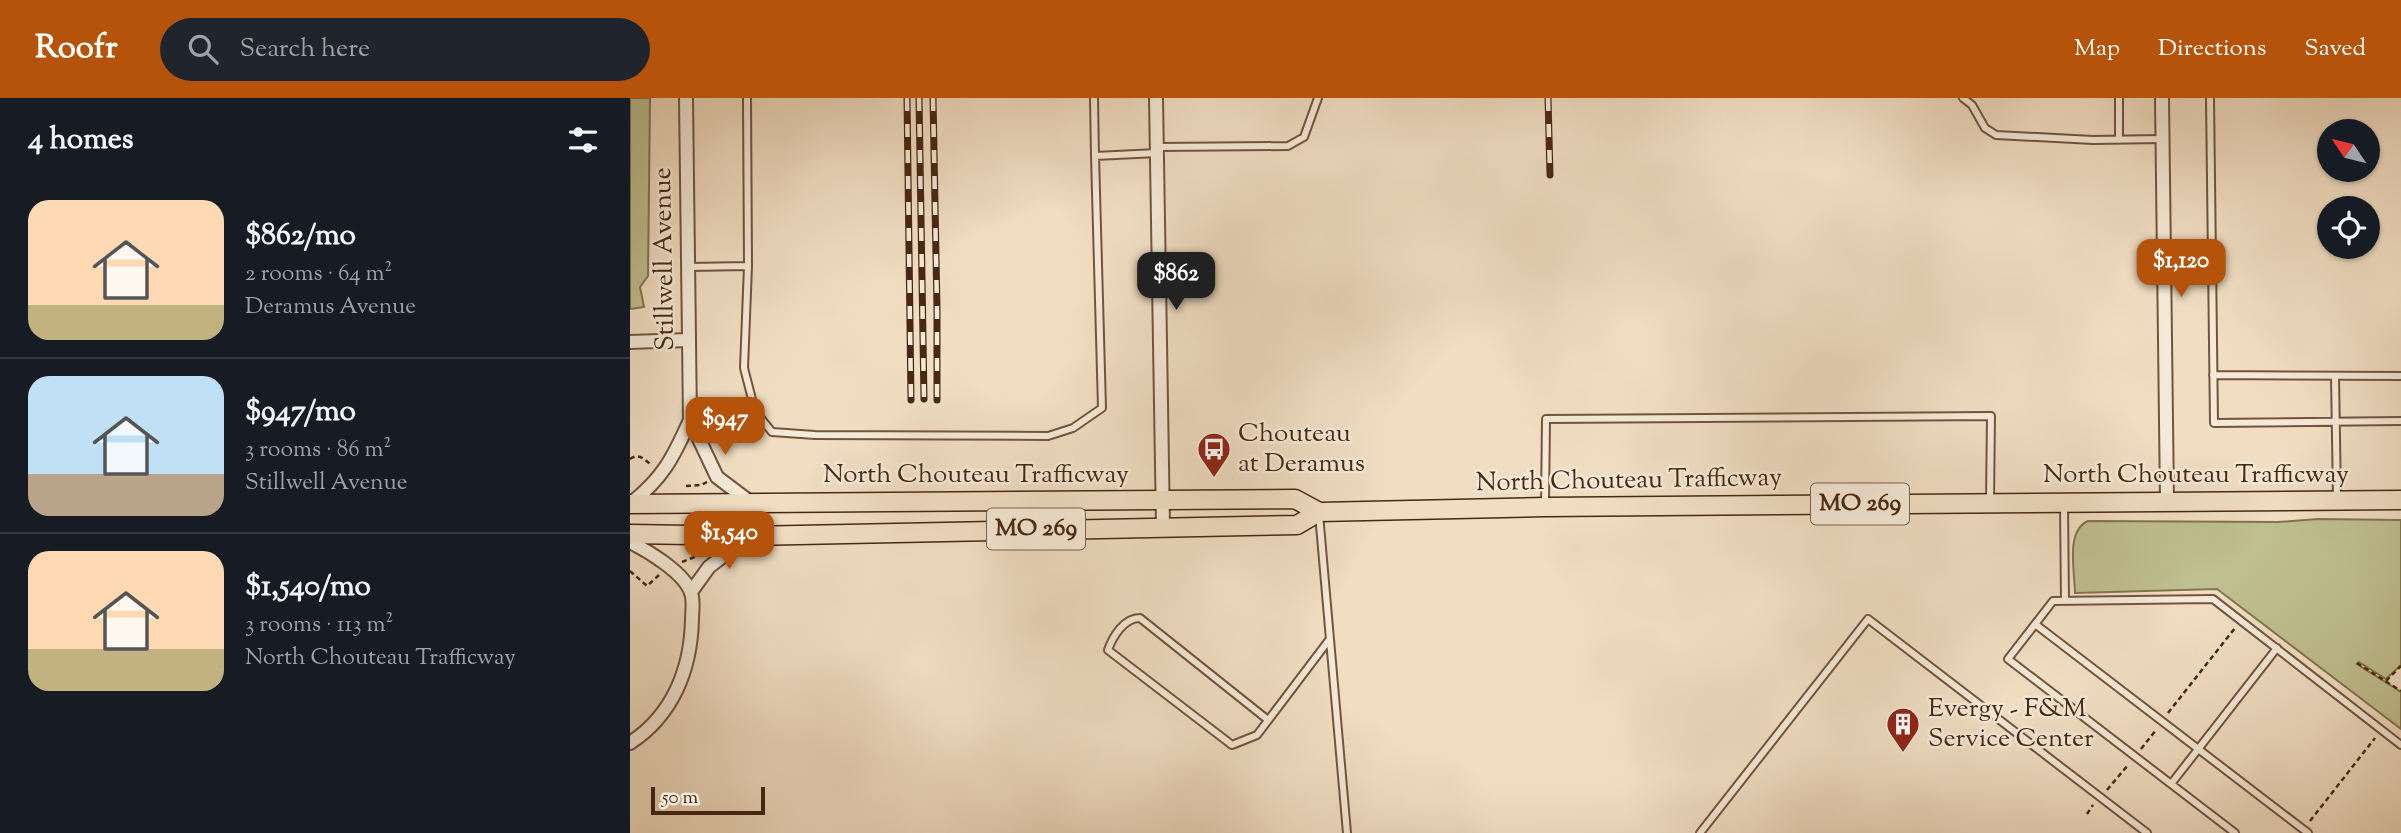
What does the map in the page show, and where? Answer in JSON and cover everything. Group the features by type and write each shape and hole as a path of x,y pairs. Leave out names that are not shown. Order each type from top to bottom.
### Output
{"main road":[{"name":"North Chouteau Trafficway","path":"630,504 1295,499 1319,512"},
{"name":"North Chouteau Trafficway","path":"630,534 749,536 1297,525 1319,512 1545,507 2401,500"}],"street":[{"name":"Stillwell Avenue","path":"686,98 690,420 718,477 750,503"},
{"path":"1156,98 1163,526"},
{"path":"2162,98 2167,501"},
{"path":"630,342 688,340"},
{"name":"Stillwell Avenue","path":"630,504 659,478 674,457 690,420"},
{"path":"630,743 659,717 677,692 691,642 691,592 709,567 749,536"},
{"path":"630,542 659,558 691,592"}],"lane":[{"path":"747,98 748,265 744,368 755,411 772,432 815,435 1048,436 1073,428 1102,408 1094,98"},
{"path":"1095,156 1157,150 1287,146 1304,137 1318,98"},
{"path":"1963,98 1972,105 1985,128 1996,135 2162,139"},
{"path":"2119,98 2119,140"},
{"path":"2210,98 2214,423 2401,421"},
{"path":"2164,257 2212,256"},
{"path":"688,267 748,265"},
{"path":"2213,375 2401,376"},
{"path":"2335,376 2337,500"},
{"path":"1545,507 1546,419 1991,416 1990,503"},
{"path":"2064,503 2065,601"},
{"path":"1319,512 1347,833"},
{"path":"2235,833 2008,659 2053,601 2213,599 2401,745"},
{"path":"1268,720 1140,618 1131,618 1111,643 1108,650 1232,745 1257,735 1329,640"},
{"path":"1700,833 1868,619 2147,833"},
{"path":"2035,624 2306,831"},
{"path":"2171,784 2277,648"}],"path":[{"path":"2357,663 2401,691"},
{"path":"2386,681 2401,666"},
{"path":"2306,831 2382,730"}],"shaded area":[{"path":"630,98 650,98 648,276 640,287 644,307 630,309"},
{"path":"2318,519 2401,520 2401,665 2386,679 2359,662 2357,664 2401,692 2401,729 2217,589 2075,593 2074,543 2081,526 2088,521 2278,522"}],"railway":[{"path":"907,98 911,400"},
{"path":"919,98 924,399"},
{"path":"933,98 937,400"},
{"path":"1548,98 1550,175"}],"place":[{"name":"Chouteau at Deramus","path":"1214,479"},
{"name":"Evergy - F&M Service Center","path":"1903,754"}]}
